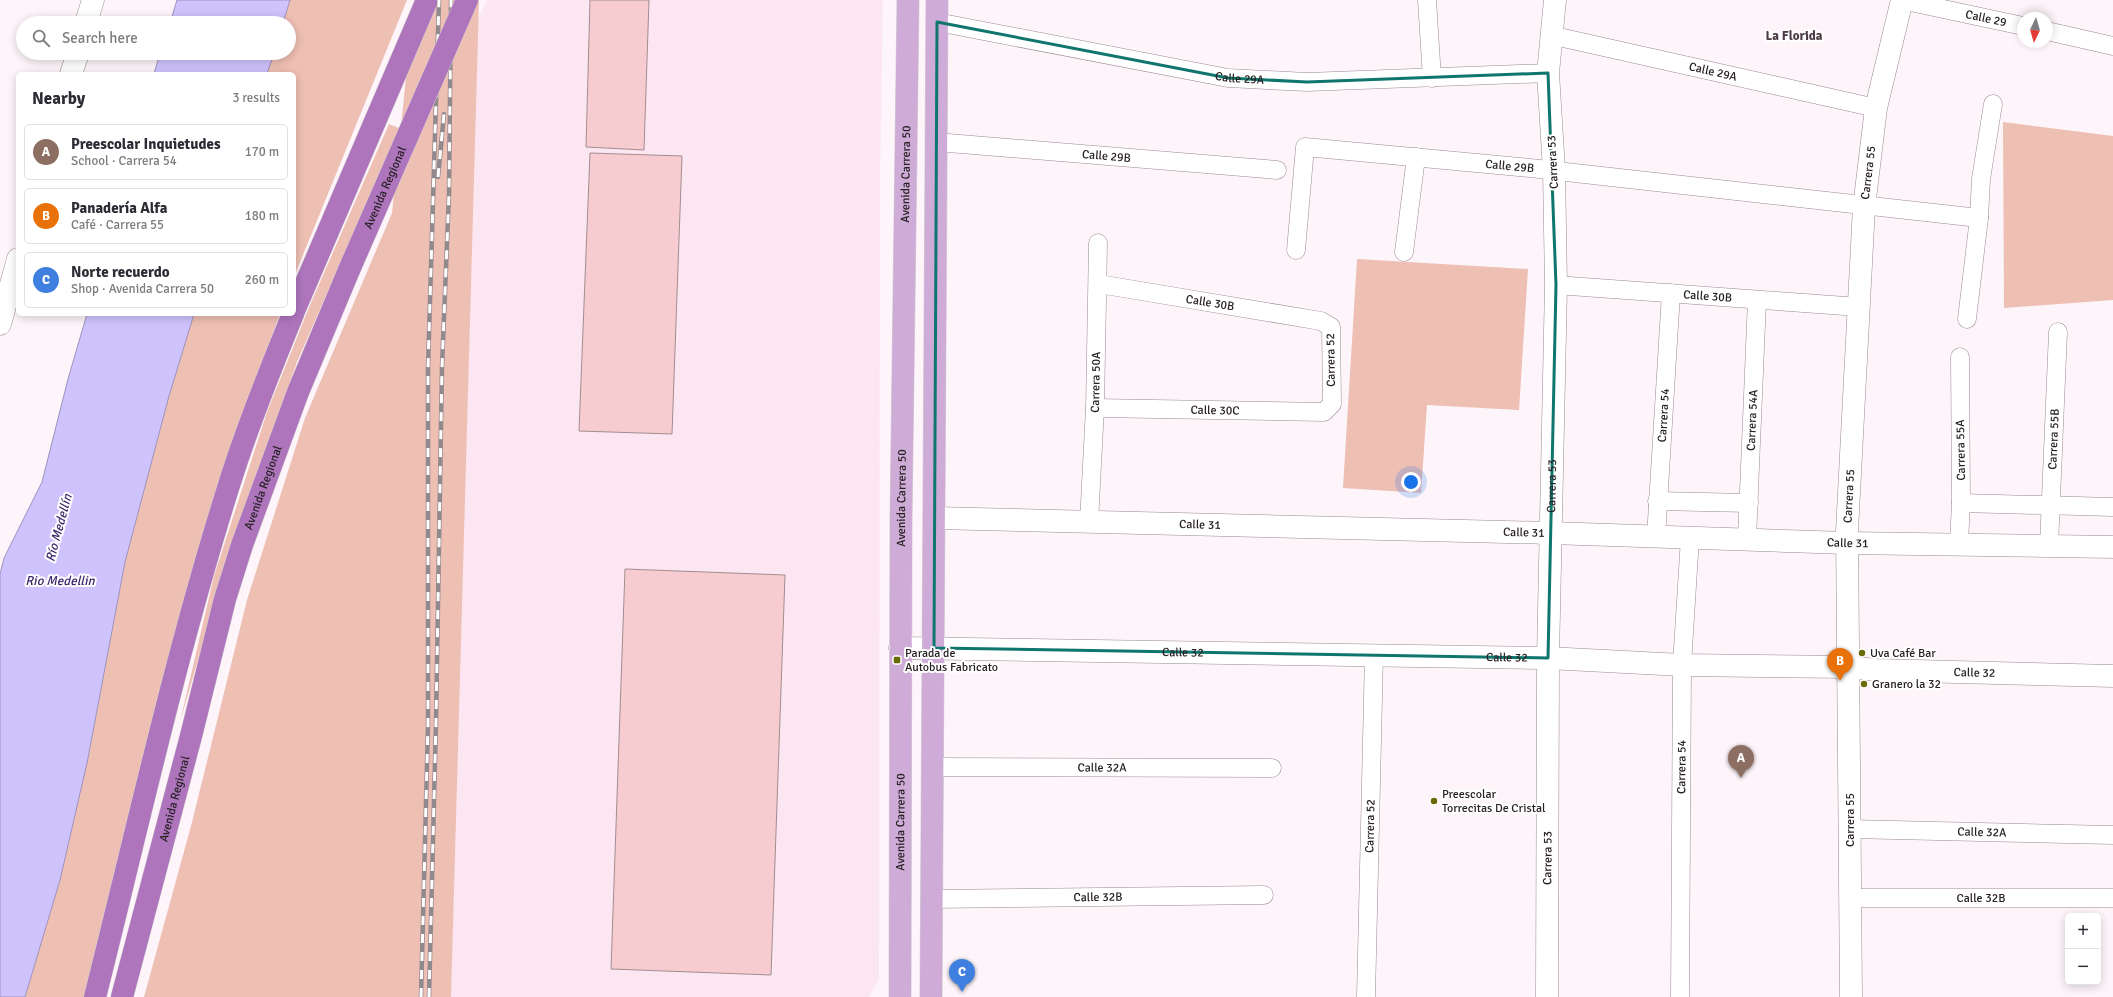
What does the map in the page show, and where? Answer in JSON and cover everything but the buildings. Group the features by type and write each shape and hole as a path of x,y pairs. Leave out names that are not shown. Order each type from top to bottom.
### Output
{"highway":[{"path":"296,306 427,0"},
{"name":"Avenida Regional","path":"122,997 191,736 225,599 242,545 298,392 349,270 467,0"},
{"path":"95,997 171,688 206,561 229,483 256,406 292,316"}],"main road":[{"path":"88,16 93,0"},
{"name":"Avenida Carrera 50","path":"896,991 908,0"},
{"path":"931,997 937,0"},
{"name":"Carrera 53","path":"1547,997 1548,658 1552,412 1556,285 1554,170 1548,73 1554,0"},
{"name":"Carrera 55","path":"1851,997 1847,543 1864,207 1876,108 1902,0"},
{"path":"72,72 76,60"},
{"path":"0,324 16,266"},
{"name":"Calle 31","path":"935,518 1551,533 1847,543 1959,543 2113,547"},
{"name":"Calle 32","path":"900,648 1548,658 1682,665 1848,667 1876,670 2113,676"}],"street":[{"path":"1427,0 1432,78"},
{"name":"Calle 29","path":"1902,0 2017,25"},
{"name":"Calle 29A","path":"937,22 1228,78 1307,82 1548,73"},
{"path":"2053,33 2113,46"},
{"name":"Calle 29A","path":"1550,35 1876,108"},
{"path":"1967,319 1979,218 1981,179 1993,104"},
{"name":"Calle 29B","path":"936,142 1277,170"},
{"name":"Calle 29B","path":"1296,250 1305,147 1554,170 1864,207 1979,218"},
{"path":"1404,252 1416,157"},
{"name":"Carrera 50A","path":"1089,522 1095,408 1099,284 1098,243"},
{"name":"Calle 30B","path":"1099,284 1321,321"},
{"name":"Calle 30B","path":"1556,285 1859,307"},
{"name":"Carrera 54","path":"1656,537 1657,501 1671,293"},
{"name":"Carrera 54A","path":"1747,539 1757,300"},
{"name":"Carrera 52","path":"1321,321 1331,327 1332,404"},
{"name":"Carrera 55B","path":"2049,546 2058,332"},
{"name":"Carrera 55A","path":"1959,543 1961,503 1960,357"},
{"name":"Calle 30C","path":"1095,408 1324,412 1332,404"},
{"path":"1657,501 1749,503"},
{"path":"1961,503 2113,507"},
{"name":"Carrera 54","path":"1680,997 1682,665 1690,538"},
{"name":"Carrera 52","path":"1366,997 1374,655"},
{"name":"Calle 32A","path":"933,767 1272,768"},
{"name":"Calle 32A","path":"1850,829 2113,835"},
{"name":"Calle 32B","path":"932,899 1264,895"},
{"name":"Calle 32B","path":"1849,898 2113,898"}],"highlighted area":[{"path":"937,22 1228,78 1307,82 1548,73 1556,285 1548,658 934,648"}],"shaded area":[{"path":"290,0 407,0 296,272 296,72 268,72 272,60 296,60 296,16 285,16"},
{"path":"414,0 479,0 451,997 144,997 191,826 247,600 305,418 392,213"},
{"path":"487,0 883,0 880,177 879,979 869,997 451,997 477,20"},
{"path":"2003,122 2113,136 2113,300 2004,308"},
{"path":"389,124 399,128 297,362 221,581 180,722 214,576 267,412 310,305"},
{"path":"1357,259 1528,269 1519,410 1427,405 1421,493 1343,488"},
{"path":"193,316 279,316 238,425 86,997 25,997 60,880 87,763 125,562 169,396"}],"water":[{"path":"177,0 290,0 285,16 172,16"},
{"path":"158,60 272,60 268,72 155,72"},
{"name":"Rio Medellin","path":"86,316 193,316 169,396 125,562 87,763 60,880 25,997 0,997 0,574 4,558 42,482 68,379"}],"railway":[{"path":"421,997 428,725 428,368 439,0"},
{"path":"429,997 436,722 442,367 449,194 451,0"},
{"path":"438,177 444,114"}],"place":[{"name":"Uva Café Bar","path":"1862,653"},
{"name":"Parada de Autobus Fabricato","path":"897,660"},
{"name":"Panadería Alfa","path":"1840,681"},
{"name":"Granero la 32","path":"1864,684"},
{"name":"Preescolar Inquietudes","path":"1741,778"},
{"name":"Preescolar Torrecitas De Cristal","path":"1434,801"},
{"name":"Norte recuerdo","path":"962,992"}],"district":[{"name":"La Florida","path":"1794,36"}],"water label":[{"name":"Río Medellín","path":"59,528"}]}
